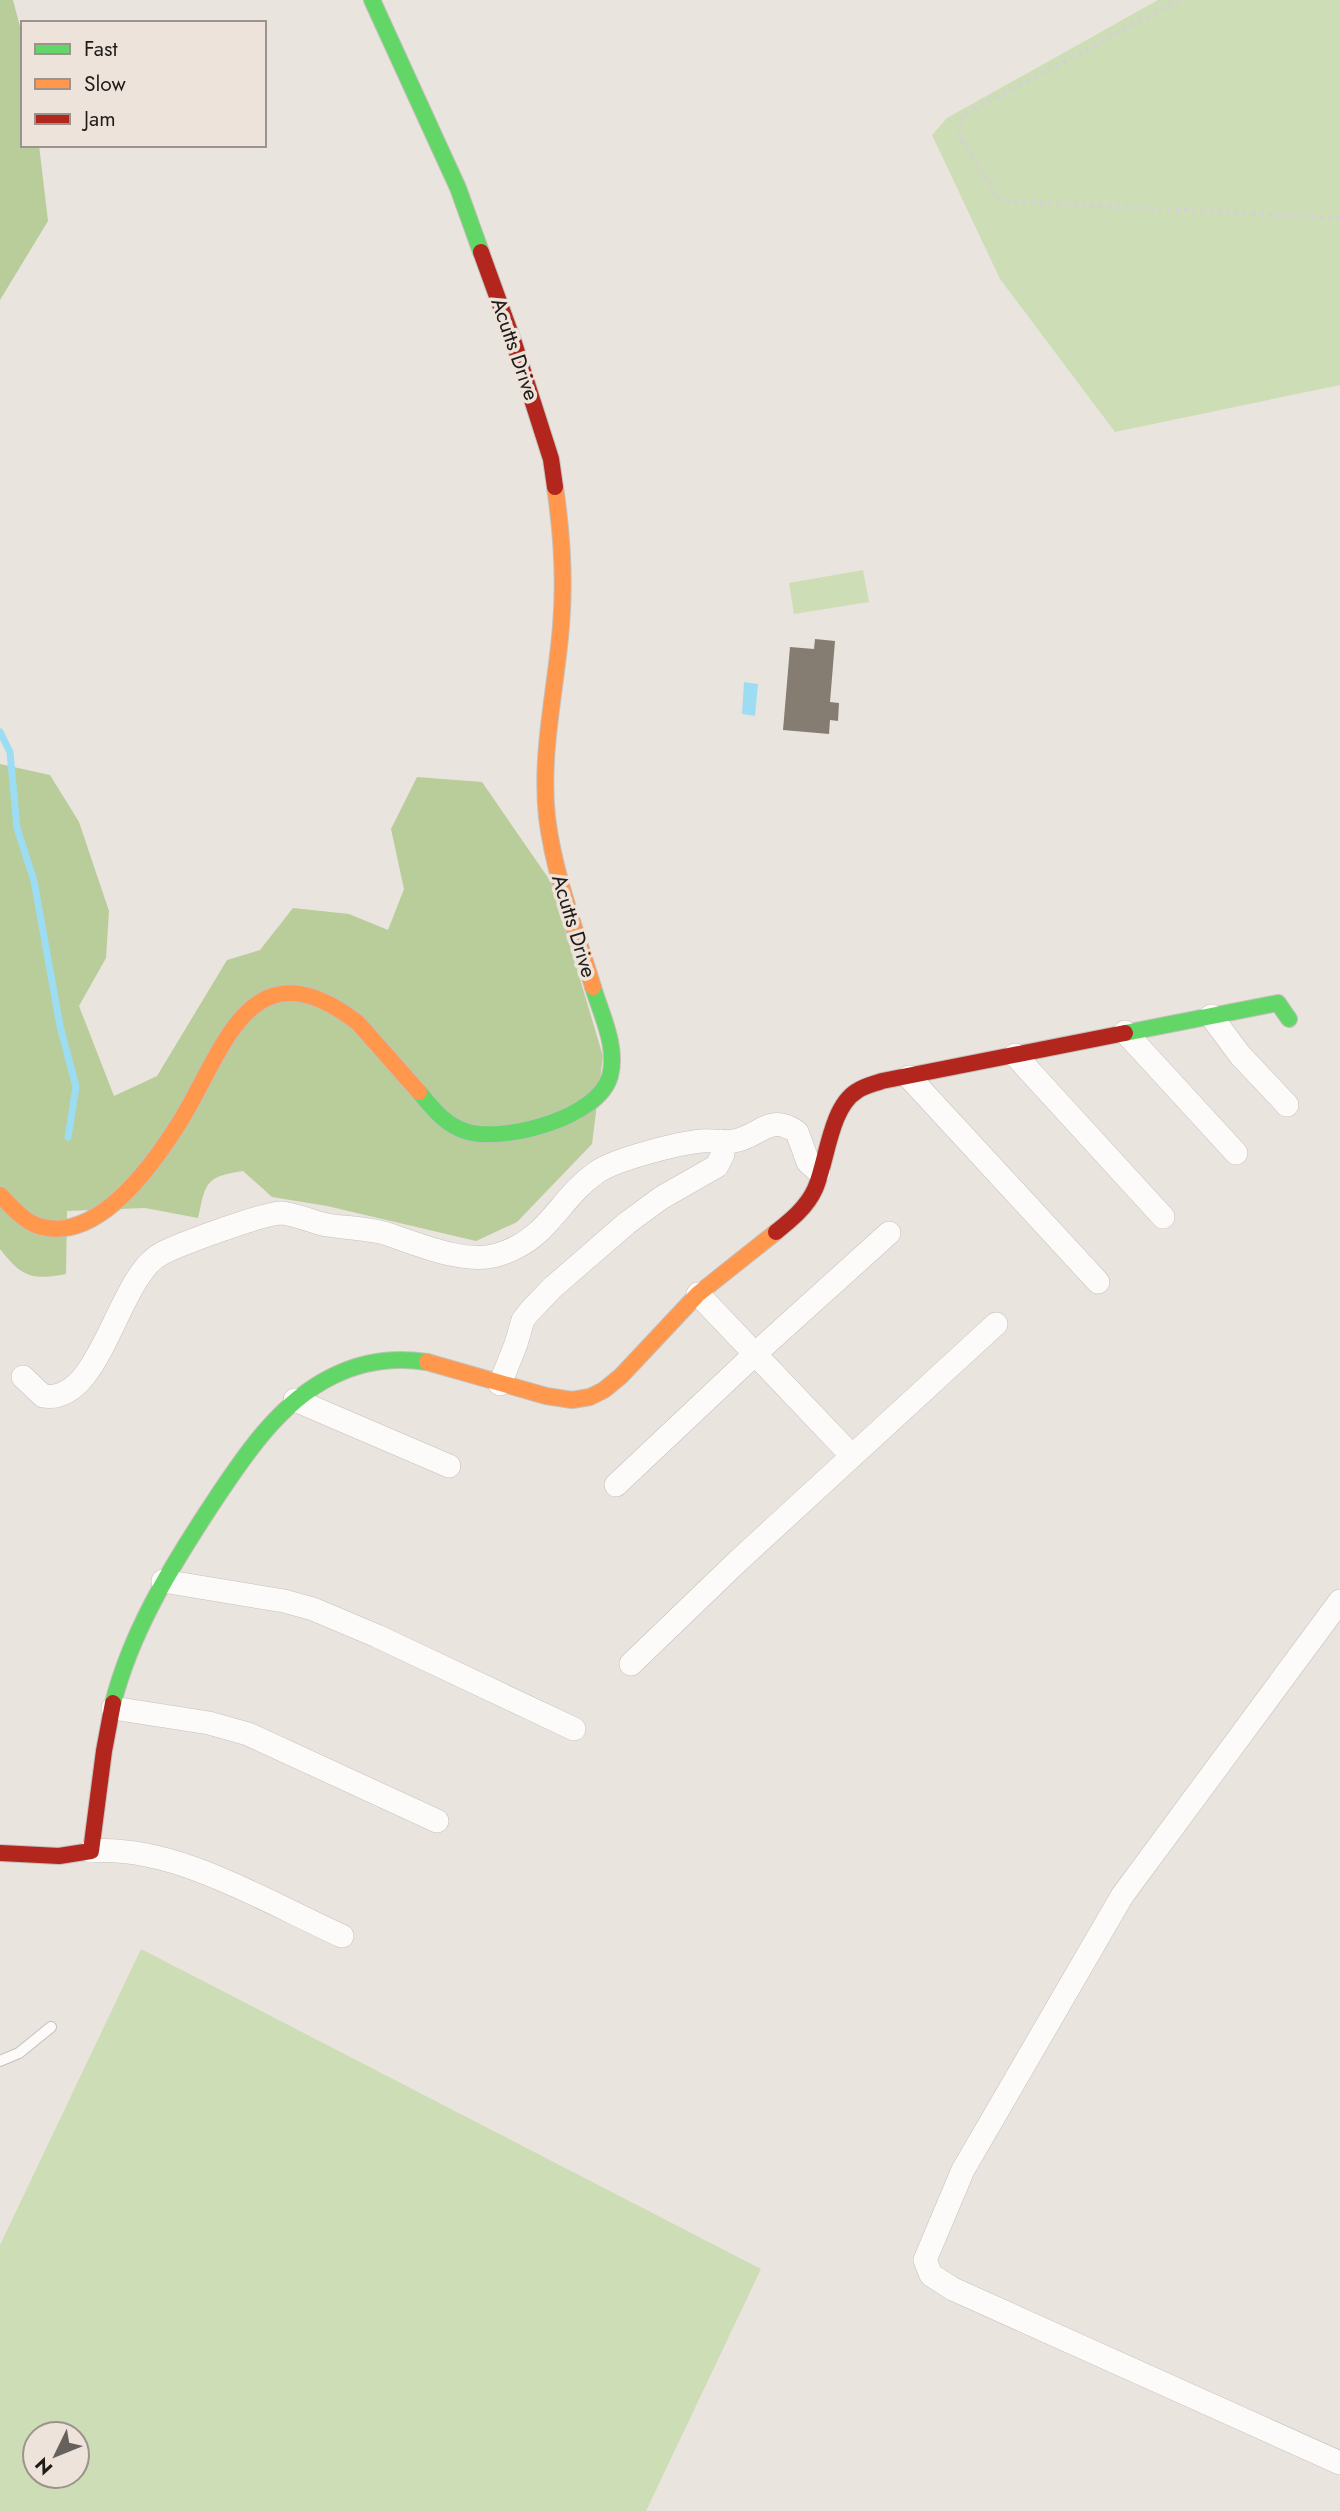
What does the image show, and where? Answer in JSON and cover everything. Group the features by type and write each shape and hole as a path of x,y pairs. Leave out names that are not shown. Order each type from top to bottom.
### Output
{"street":[{"name":"Acutts Drive","path":"0,1195 13,1208 42,1227 68,1227 95,1217 136,1180 163,1146 182,1118 229,1030 253,1006 286,995 313,996 328,1001 345,1012 358,1023 437,1115 464,1133 481,1135 517,1132 573,1113 607,1085 611,1074 611,1045 557,870 547,816 546,746 561,627 563,585 562,537 551,459 514,343 458,188 372,0"},
{"path":"91,1851 102,1763 119,1681 144,1616 163,1581 245,1455 295,1401 316,1385 346,1369 382,1360 424,1362 553,1399 578,1400 592,1396 616,1382 698,1294 796,1215 811,1198 838,1117 849,1097 871,1085 1278,1003 1289,1019"},
{"path":"1211,1016 1240,1055 1287,1105"},
{"path":"1125,1032 1236,1153"},
{"path":"1015,1055 1163,1217"},
{"path":"909,1077 1098,1282"},
{"path":"23,1377 43,1396 59,1395 73,1390 80,1383 141,1271 151,1259 183,1244 260,1218 281,1213 329,1225 367,1229 466,1256 496,1256 532,1239 587,1181 603,1169 624,1159 699,1141 740,1139 766,1126 779,1124 797,1132 808,1162 819,1172"},
{"path":"500,1384 523,1320 537,1303 627,1223 661,1198 718,1166 723,1154 721,1141"},
{"path":"617,1485 755,1354 889,1233"},
{"path":"698,1294 852,1457"},
{"path":"631,1664 738,1561 996,1324"},
{"path":"295,1401 449,1466"},
{"path":"163,1581 284,1601 313,1609 439,1664 574,1730"},
{"path":"1340,1601 1122,1896 963,2170 925,2260 931,2275 953,2288 1340,2463"},
{"path":"113,1708 197,1720 248,1734 437,1821"},
{"path":"0,1853 59,1856 112,1849 160,1857 210,1875 342,1936"}],"lane":[{"path":"0,2061 19,2053 51,2027"}],"path":[{"path":"1179,0 962,116 959,137 1001,201 1340,218"}],"green space":[{"path":"0,0 13,0 21,30 21,147 39,147 48,221 0,300"},
{"path":"1158,0 1340,0 1340,385 1115,432 1000,279 932,135 947,118"},
{"path":"863,570 869,602 794,614 789,583"},
{"path":"0,764 50,775 79,822 109,911 106,958 79,1006 114,1096 157,1076 227,960 260,950 293,908 349,914 388,930 404,889 391,829 417,777 482,782 551,882 603,1056 592,1144 517,1222 476,1241 327,1206 272,1197 243,1171 221,1176 209,1183 198,1218 145,1208 67,1211 66,1274 44,1277 21,1271 0,1249"},
{"path":"141,1949 761,2269 646,2511 0,2511 0,2245"}],"water":[{"path":"744,682 758,684 755,716 742,714"}],"building":[{"path":"815,639 835,641 830,702 839,703 838,721 830,720 829,734 783,730 790,647 814,649"}],"waterway":[{"path":"0,732 10,752 17,828 34,881 60,1026 76,1087 68,1137"}],"traffic: fast":[{"path":"372,0 458,188 481,252"},
{"path":"419,1092 440,1116 453,1126 468,1132 485,1134 526,1130 570,1115 602,1091 612,1065 608,1031 593,987"},
{"path":"1125,1033 1278,1003 1289,1019"},
{"path":"113,1703 140,1628 165,1580 233,1473 261,1435 294,1402 344,1371 379,1362 427,1362"}],"traffic: slow":[{"path":"555,487 563,591 559,650 547,745 545,793 550,839 560,882 593,987"},
{"path":"0,1195 24,1218 42,1227 64,1228 85,1222 105,1210 141,1176 181,1120 228,1036 246,1013 267,998 291,993 321,1000 358,1023 419,1092"},
{"path":"427,1362 546,1396 572,1400 590,1397 621,1376 698,1294 776,1232"}],"traffic: jam":[{"path":"481,252 514,343 551,459 555,487"},
{"path":"776,1232 798,1213 812,1196 835,1122 848,1099 860,1089 882,1081 1125,1033"},
{"path":"0,1853 59,1856 91,1851 113,1703"}]}
